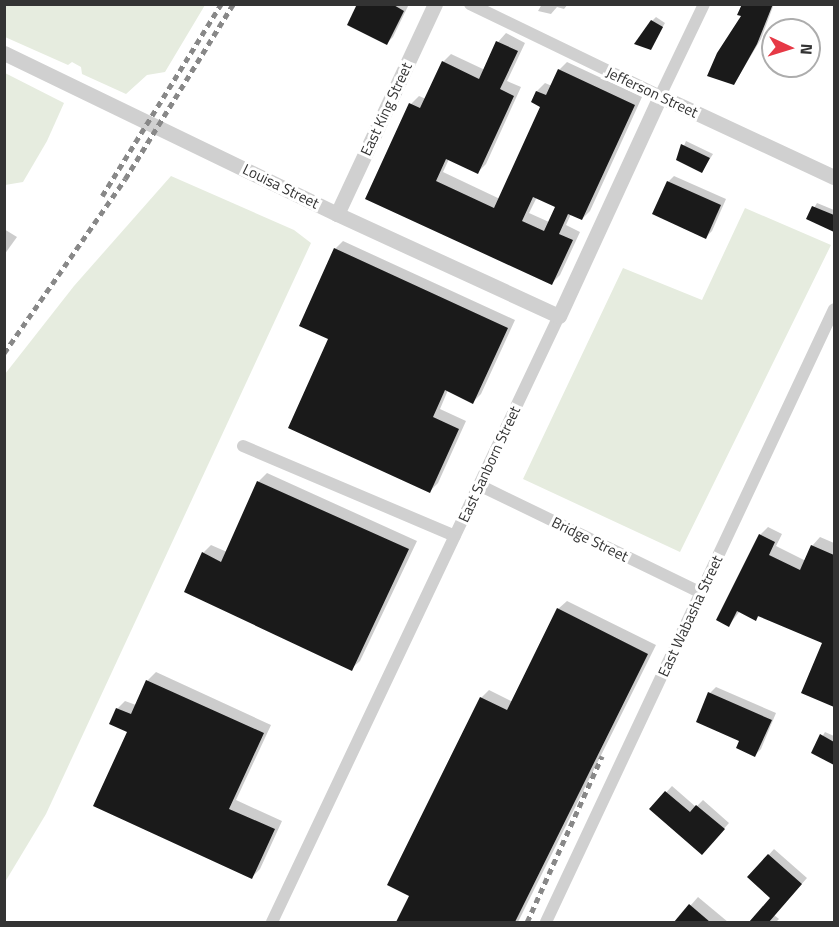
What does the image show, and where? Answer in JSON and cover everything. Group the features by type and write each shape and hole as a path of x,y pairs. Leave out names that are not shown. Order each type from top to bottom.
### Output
{"street":[{"name":"East King Street","path":"337,214 435,4"},
{"name":"Jefferson Street","path":"470,4 834,177"},
{"name":"East Sanborn Street","path":"277,921 704,4"},
{"name":"Louisa Street","path":"4,53 337,214 559,315"},
{"name":"East Wabasha Street","path":"546,922 834,309"},
{"path":"243,446 455,536"},
{"name":"Bridge Street","path":"479,486 701,593"}],"shaded area":[{"path":"5,4 205,5 165,72 147,75 126,94 82,74 81,67 72,62 68,65 5,37"},
{"path":"5,73 64,103 47,141 23,182 5,185"},
{"path":"171,176 294,230 311,243 46,814 5,882 5,374 74,286"},
{"path":"745,208 831,245 680,552 523,479 623,268 702,300"}],"building":[{"path":"357,4 392,4 404,11 387,45 347,25"},
{"path":"742,4 773,4 767,18 761,18 761,34 757,44 734,85 707,76 717,53 741,16 737,15"},
{"path":"651,20 663,27 651,50 634,44"},
{"path":"496,41 518,51 500,89 514,96 478,174 446,159 436,181 494,208 540,107 531,102 536,91 546,95 558,69 635,105 582,220 568,214 559,234 573,240 552,285 365,199 409,103 420,108 442,61 479,79","holes":["533,197 555,207 544,231 522,221"]},
{"path":"681,144 710,158 702,173 676,160"},
{"path":"667,181 721,205 706,239 652,214"},
{"path":"812,206 834,215 834,232 806,219"},
{"path":"334,248 508,328 473,404 445,390 433,417 459,429 430,493 288,428 328,339 299,326"},
{"path":"257,481 409,549 352,671 184,592 202,552 221,562"},
{"path":"759,534 775,542 769,555 800,570 811,545 834,555 834,707 801,693 822,643 758,616 756,621 737,611 729,627 716,620"},
{"path":"557,608 648,654 515,922 396,922 409,896 387,885 480,697 507,710"},
{"path":"146,680 264,733 229,809 275,829 252,879 93,806 127,732 109,724 116,708 131,714"},
{"path":"708,692 772,720 755,757 736,748 739,741 696,722"},
{"path":"820,734 834,742 834,765 811,753"},
{"path":"665,791 690,812 696,805 725,829 702,855 649,809"},
{"path":"768,854 802,884 769,922 749,922 770,898 747,877"},
{"path":"689,904 710,922 674,922"}],"railway":[{"path":"102,196 221,4"},
{"path":"4,353 125,179 233,4"},
{"path":"527,922 602,756"}]}
